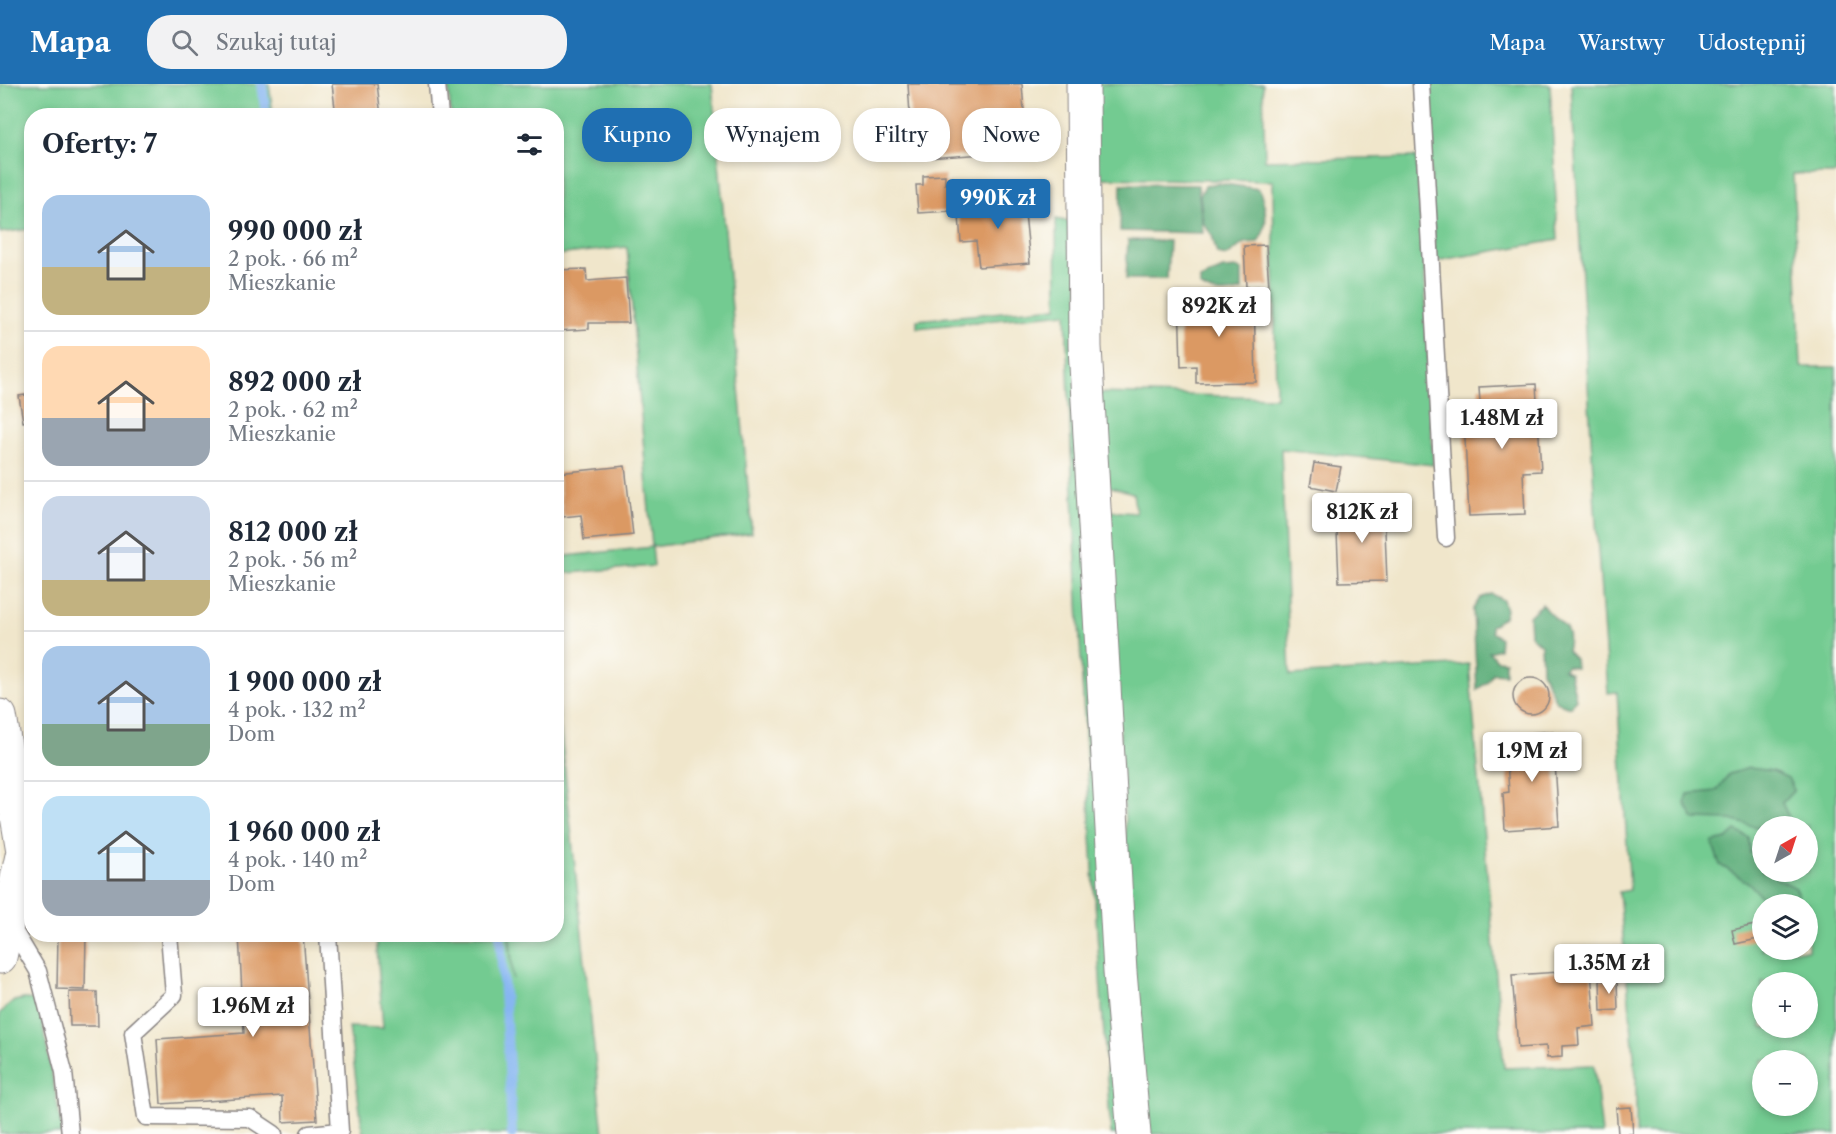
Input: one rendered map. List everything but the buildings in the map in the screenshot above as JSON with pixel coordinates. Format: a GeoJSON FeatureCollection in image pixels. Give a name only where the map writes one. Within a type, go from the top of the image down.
{"type":"FeatureCollection","features":[{"type":"Feature","properties":{"kind":"street"},"geometry":{"type":"LineString","coordinates":[[1083,84],[1085,347],[1120,972],[1134,1134]]}},
{"type":"Feature","properties":{"kind":"street"},"geometry":{"type":"LineString","coordinates":[[0,716],[24,860]]}},
{"type":"Feature","properties":{"kind":"street"},"geometry":{"type":"LineString","coordinates":[[0,957],[8,921],[24,873]]}},
{"type":"Feature","properties":{"kind":"lane"},"geometry":{"type":"LineString","coordinates":[[437,84],[439,108]]}},
{"type":"Feature","properties":{"kind":"lane"},"geometry":{"type":"LineString","coordinates":[[1421,84],[1446,538]]}},
{"type":"Feature","properties":{"kind":"lane"},"geometry":{"type":"LineString","coordinates":[[8,921],[38,971],[64,1072],[70,1134]]}},
{"type":"Feature","properties":{"kind":"lane"},"geometry":{"type":"LineString","coordinates":[[170,942],[174,994],[133,1033],[146,1117],[250,1118],[274,1134]]}},
{"type":"Feature","properties":{"kind":"lane"},"geometry":{"type":"LineString","coordinates":[[309,1134],[340,1131],[328,942]]}},
{"type":"Feature","properties":{"kind":"green space"},"geometry":{"type":"Polygon","coordinates":[[[0,84],[269,84],[272,108],[24,108],[24,230],[0,233],[0,84]]]}},
{"type":"Feature","properties":{"kind":"green space"},"geometry":{"type":"Polygon","coordinates":[[[448,84],[712,84],[714,108],[704,108],[704,162],[719,162],[752,533],[652,547],[627,247],[564,254],[564,108],[450,108],[448,84]]]}},
{"type":"Feature","properties":{"kind":"green space"},"geometry":{"type":"Polygon","coordinates":[[[1091,84],[1263,84],[1265,160],[1416,157],[1424,262],[1433,465],[1281,449],[1290,675],[1469,664],[1504,1068],[1594,1065],[1602,1134],[1143,1134],[1107,511],[1136,513],[1133,493],[1100,484],[1096,393],[1276,397],[1273,181],[1093,178],[1091,84]]]}},
{"type":"Feature","properties":{"kind":"green space"},"geometry":{"type":"Polygon","coordinates":[[[1426,84],[1550,84],[1558,240],[1435,261],[1426,84]]]}},
{"type":"Feature","properties":{"kind":"green space"},"geometry":{"type":"Polygon","coordinates":[[[1571,84],[1836,84],[1836,174],[1793,174],[1801,367],[1836,367],[1836,1134],[1636,1134],[1636,1077],[1619,892],[1630,890],[1617,692],[1608,693],[1571,84]]]}},
{"type":"Feature","properties":{"kind":"green space"},"geometry":{"type":"Polygon","coordinates":[[[1217,183],[1259,189],[1265,209],[1264,229],[1258,242],[1244,243],[1227,256],[1217,254],[1212,235],[1203,223],[1200,195],[1205,186],[1217,183]]]}},
{"type":"Feature","properties":{"kind":"green space"},"geometry":{"type":"Polygon","coordinates":[[[1121,184],[1198,185],[1203,233],[1120,231],[1121,184]]]}},
{"type":"Feature","properties":{"kind":"green space"},"geometry":{"type":"Polygon","coordinates":[[[1056,219],[1075,223],[1119,1134],[1111,1134],[1097,929],[1084,724],[1066,313],[917,328],[917,320],[1057,307],[1056,219]]]}},
{"type":"Feature","properties":{"kind":"green space"},"geometry":{"type":"Polygon","coordinates":[[[1128,240],[1169,241],[1167,279],[1126,279],[1128,240]]]}},
{"type":"Feature","properties":{"kind":"green space"},"geometry":{"type":"Polygon","coordinates":[[[1223,269],[1242,270],[1242,290],[1220,293],[1200,286],[1200,279],[1223,269]]]}},
{"type":"Feature","properties":{"kind":"green space"},"geometry":{"type":"Polygon","coordinates":[[[652,547],[654,566],[564,573],[564,556],[652,547]]]}},
{"type":"Feature","properties":{"kind":"green space"},"geometry":{"type":"Polygon","coordinates":[[[1491,594],[1503,600],[1506,610],[1504,617],[1491,626],[1491,632],[1500,638],[1499,649],[1489,652],[1497,660],[1505,661],[1505,674],[1493,673],[1477,690],[1473,609],[1480,598],[1491,594]]]}},
{"type":"Feature","properties":{"kind":"green space"},"geometry":{"type":"Polygon","coordinates":[[[1542,604],[1566,628],[1569,641],[1567,651],[1575,659],[1576,668],[1567,666],[1563,669],[1570,673],[1576,699],[1570,707],[1556,702],[1542,671],[1541,645],[1530,635],[1529,616],[1542,604]]]}},
{"type":"Feature","properties":{"kind":"green space"},"geometry":{"type":"Polygon","coordinates":[[[564,763],[603,1134],[363,1134],[349,1027],[383,1028],[377,942],[510,942],[513,979],[510,942],[564,942],[564,763]]]}},
{"type":"Feature","properties":{"kind":"green space"},"geometry":{"type":"Polygon","coordinates":[[[1749,768],[1773,771],[1788,778],[1794,790],[1782,803],[1788,816],[1752,816],[1752,826],[1731,820],[1694,819],[1685,804],[1688,794],[1716,791],[1729,774],[1749,768]]]}},
{"type":"Feature","properties":{"kind":"green space"},"geometry":{"type":"Polygon","coordinates":[[[1736,831],[1749,838],[1750,853],[1752,854],[1752,882],[1784,882],[1796,888],[1798,894],[1759,894],[1749,883],[1720,865],[1712,842],[1727,839],[1736,831]]]}},
{"type":"Feature","properties":{"kind":"green space"},"geometry":{"type":"Polygon","coordinates":[[[38,1000],[63,1134],[0,1134],[0,1013],[14,1001],[38,1000]]]}},
{"type":"Feature","properties":{"kind":"waterway"},"geometry":{"type":"LineString","coordinates":[[262,84],[265,108]]}},
{"type":"Feature","properties":{"kind":"waterway"},"geometry":{"type":"LineString","coordinates":[[501,942],[512,1134]]}}]}
